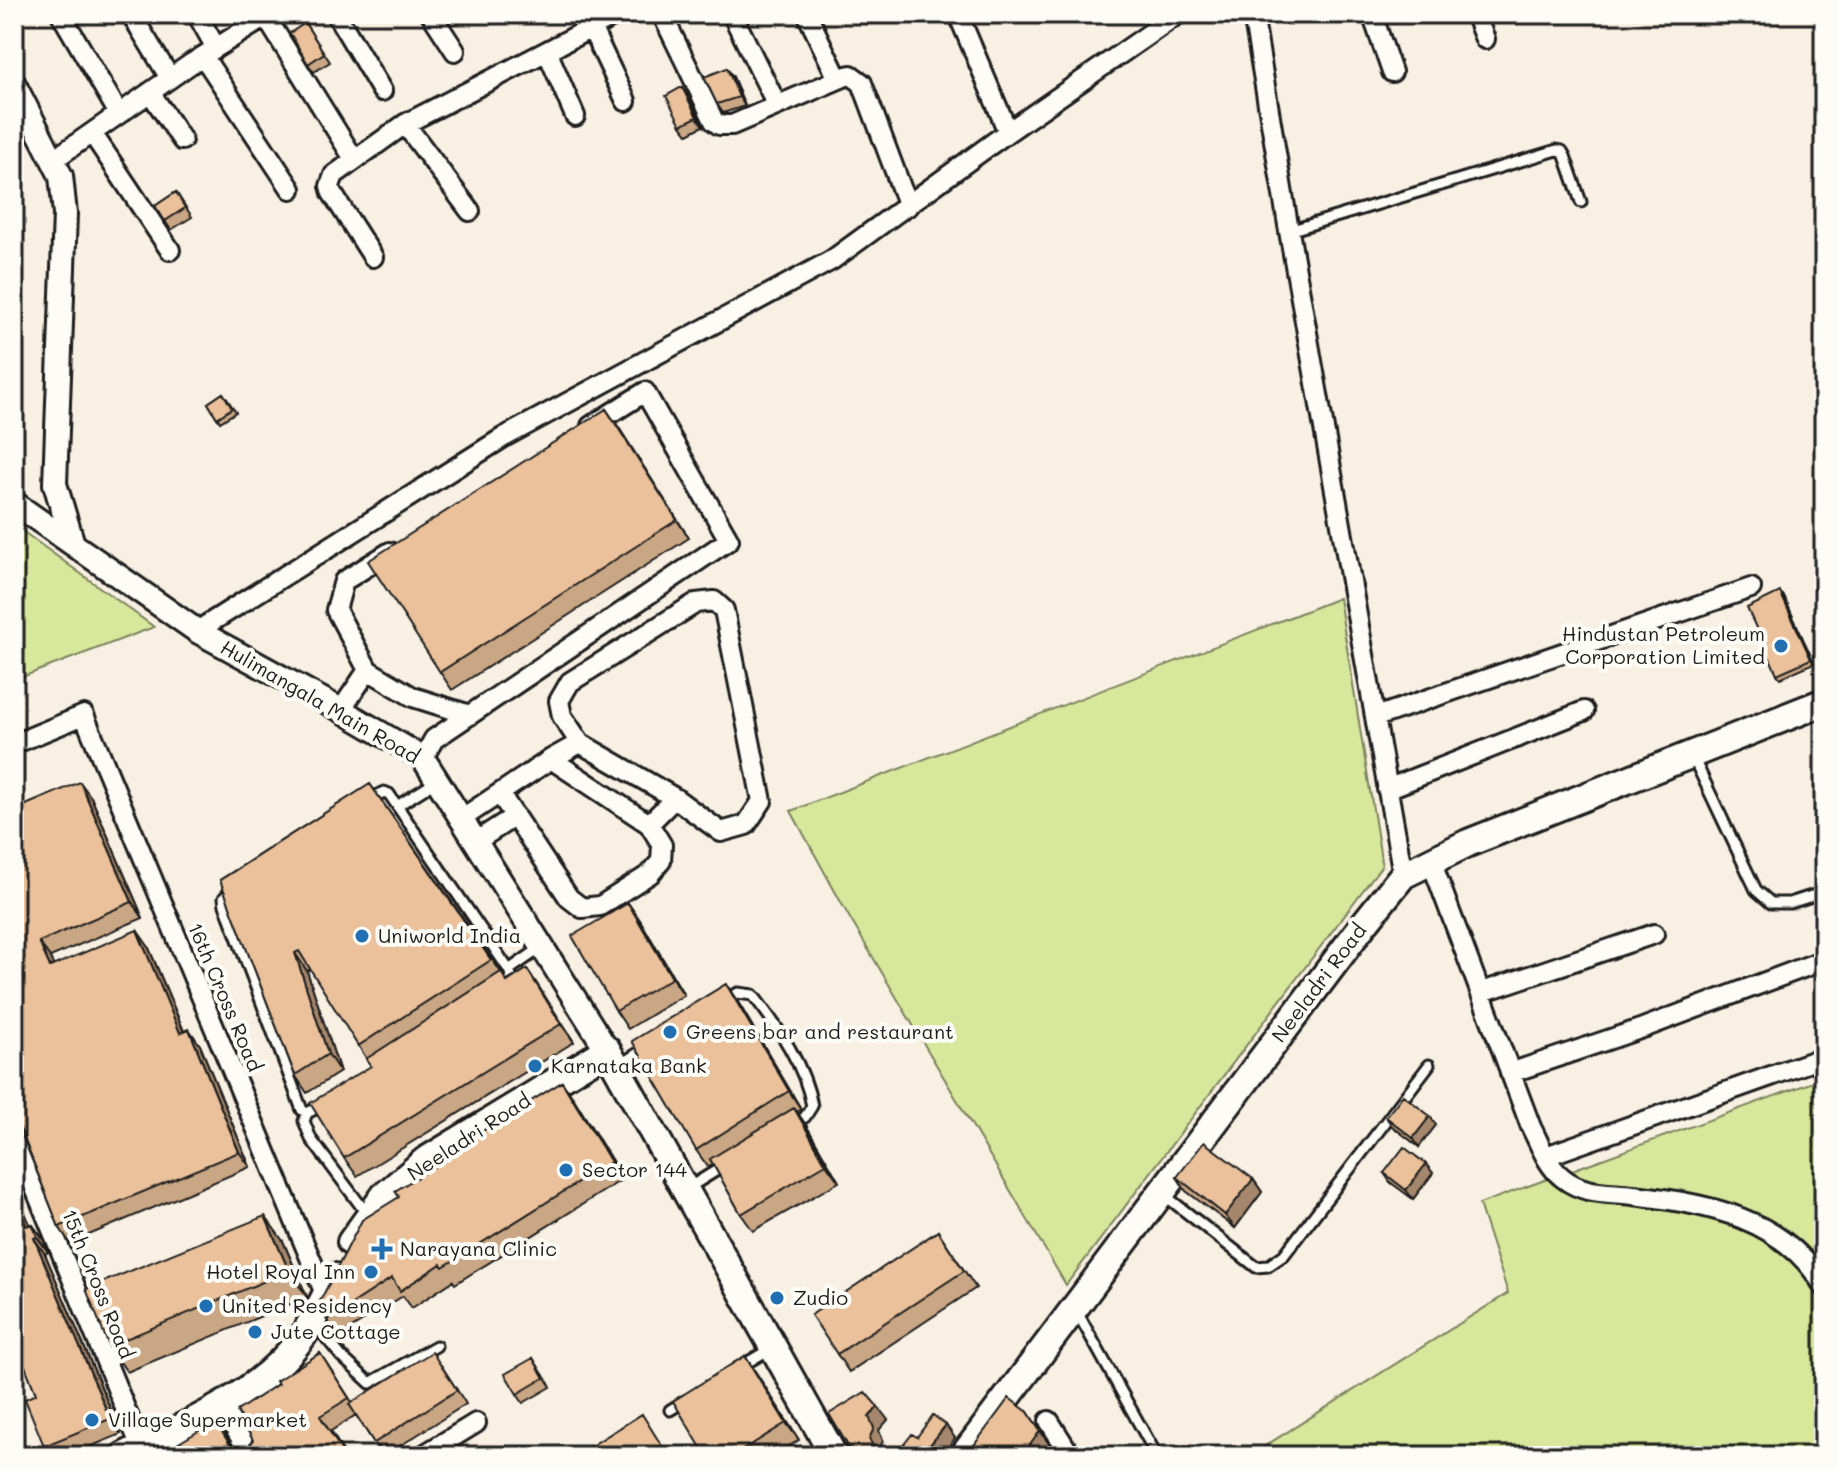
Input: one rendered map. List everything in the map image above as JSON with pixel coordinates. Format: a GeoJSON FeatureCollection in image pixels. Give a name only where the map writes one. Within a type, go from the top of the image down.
{"type":"FeatureCollection","features":[{"type":"Feature","properties":{"kind":"main road","name":"Neeladri Road"},"geometry":{"type":"LineString","coordinates":[[963,1456],[1403,875],[1468,843],[1824,702]]}},
{"type":"Feature","properties":{"kind":"main road","name":"Neeladri Road"},"geometry":{"type":"LineString","coordinates":[[144,1448],[222,1406],[276,1366],[301,1338],[326,1296],[353,1238],[384,1196],[425,1161],[611,1059]]}},
{"type":"Feature","properties":{"kind":"main road"},"geometry":{"type":"LineString","coordinates":[[611,1059],[834,1456]]}},
{"type":"Feature","properties":{"kind":"street"},"geometry":{"type":"LineString","coordinates":[[61,14],[119,114]]}},
{"type":"Feature","properties":{"kind":"street"},"geometry":{"type":"LineString","coordinates":[[131,14],[170,78]]}},
{"type":"Feature","properties":{"kind":"street"},"geometry":{"type":"LineString","coordinates":[[197,14],[210,52],[291,189]]}},
{"type":"Feature","properties":{"kind":"street"},"geometry":{"type":"LineString","coordinates":[[336,14],[382,91]]}},
{"type":"Feature","properties":{"kind":"street"},"geometry":{"type":"LineString","coordinates":[[431,14],[455,51]]}},
{"type":"Feature","properties":{"kind":"street"},"geometry":{"type":"LineString","coordinates":[[373,257],[330,186],[338,171],[405,124],[618,14]]}},
{"type":"Feature","properties":{"kind":"street"},"geometry":{"type":"LineString","coordinates":[[662,14],[714,121],[719,125],[732,125],[851,75],[862,83],[908,206]]}},
{"type":"Feature","properties":{"kind":"street"},"geometry":{"type":"LineString","coordinates":[[732,14],[777,105]]}},
{"type":"Feature","properties":{"kind":"street"},"geometry":{"type":"LineString","coordinates":[[807,14],[838,79]]}},
{"type":"Feature","properties":{"kind":"street"},"geometry":{"type":"LineString","coordinates":[[958,14],[1008,132]]}},
{"type":"Feature","properties":{"kind":"street"},"geometry":{"type":"LineString","coordinates":[[197,631],[504,437],[832,260],[1178,14]]}},
{"type":"Feature","properties":{"kind":"street"},"geometry":{"type":"LineString","coordinates":[[1253,14],[1403,875]]}},
{"type":"Feature","properties":{"kind":"street"},"geometry":{"type":"LineString","coordinates":[[1372,14],[1392,72]]}},
{"type":"Feature","properties":{"kind":"street"},"geometry":{"type":"LineString","coordinates":[[1475,14],[1485,39]]}},
{"type":"Feature","properties":{"kind":"street"},"geometry":{"type":"LineString","coordinates":[[53,160],[170,78],[268,15],[354,159]]}},
{"type":"Feature","properties":{"kind":"street"},"geometry":{"type":"LineString","coordinates":[[591,27],[626,101]]}},
{"type":"Feature","properties":{"kind":"street"},"geometry":{"type":"LineString","coordinates":[[547,51],[575,116]]}},
{"type":"Feature","properties":{"kind":"street"},"geometry":{"type":"LineString","coordinates":[[14,84],[61,176],[65,214],[55,484],[73,544]]}},
{"type":"Feature","properties":{"kind":"street"},"geometry":{"type":"LineString","coordinates":[[150,92],[182,140]]}},
{"type":"Feature","properties":{"kind":"street"},"geometry":{"type":"LineString","coordinates":[[405,124],[470,211]]}},
{"type":"Feature","properties":{"kind":"street"},"geometry":{"type":"LineString","coordinates":[[92,133],[170,250]]}},
{"type":"Feature","properties":{"kind":"street"},"geometry":{"type":"LineString","coordinates":[[423,758],[434,739],[729,540],[645,392],[579,433]]}},
{"type":"Feature","properties":{"kind":"street","name":"Hulimangala Main Road"},"geometry":{"type":"LineString","coordinates":[[14,503],[197,631],[423,758],[611,1059]]}},
{"type":"Feature","properties":{"kind":"street"},"geometry":{"type":"LineString","coordinates":[[409,540],[344,581],[336,610],[368,670],[413,697],[470,715]]}},
{"type":"Feature","properties":{"kind":"street"},"geometry":{"type":"LineString","coordinates":[[1376,717],[1751,588]]}},
{"type":"Feature","properties":{"kind":"street"},"geometry":{"type":"LineString","coordinates":[[714,601],[724,610],[762,801],[746,825],[721,832],[675,798],[580,743],[562,716],[559,701],[570,682],[696,603],[714,601]]}},
{"type":"Feature","properties":{"kind":"street"},"geometry":{"type":"LineString","coordinates":[[341,710],[368,670]]}},
{"type":"Feature","properties":{"kind":"street"},"geometry":{"type":"LineString","coordinates":[[1387,789],[1584,711]]}},
{"type":"Feature","properties":{"kind":"street","name":"16th Cross Road"},"geometry":{"type":"LineString","coordinates":[[14,744],[84,715],[326,1296]]}},
{"type":"Feature","properties":{"kind":"street"},"geometry":{"type":"LineString","coordinates":[[461,819],[580,743]]}},
{"type":"Feature","properties":{"kind":"street"},"geometry":{"type":"LineString","coordinates":[[500,794],[569,898],[582,908],[600,906],[650,874],[661,861],[662,845],[649,824],[551,759]]}},
{"type":"Feature","properties":{"kind":"street"},"geometry":{"type":"LineString","coordinates":[[649,824],[675,798]]}},
{"type":"Feature","properties":{"kind":"street"},"geometry":{"type":"LineString","coordinates":[[475,842],[515,816]]}},
{"type":"Feature","properties":{"kind":"street"},"geometry":{"type":"LineString","coordinates":[[1431,861],[1510,1073],[1546,1156],[1562,1178],[1589,1191],[1684,1201],[1760,1225],[1781,1236],[1824,1287]]}},
{"type":"Feature","properties":{"kind":"street"},"geometry":{"type":"LineString","coordinates":[[1482,992],[1654,934]]}},
{"type":"Feature","properties":{"kind":"street"},"geometry":{"type":"LineString","coordinates":[[1510,1073],[1643,1028],[1824,960]]}},
{"type":"Feature","properties":{"kind":"street"},"geometry":{"type":"LineString","coordinates":[[1546,1156],[1824,1057]]}},
{"type":"Feature","properties":{"kind":"street","name":"15th Cross Road"},"geometry":{"type":"LineString","coordinates":[[14,1137],[144,1448]]}},
{"type":"Feature","properties":{"kind":"street"},"geometry":{"type":"LineString","coordinates":[[222,1406],[251,1456]]}},
{"type":"Feature","properties":{"kind":"street"},"geometry":{"type":"LineString","coordinates":[[1049,1421],[1071,1456]]}},
{"type":"Feature","properties":{"kind":"street"},"geometry":{"type":"LineString","coordinates":[[422,1456],[476,1423]]}},
{"type":"Feature","properties":{"kind":"lane"},"geometry":{"type":"LineString","coordinates":[[1289,231],[1557,150],[1565,156],[1581,202]]}},
{"type":"Feature","properties":{"kind":"lane"},"geometry":{"type":"LineString","coordinates":[[1692,754],[1756,890],[1771,903],[1790,903],[1824,892]]}},
{"type":"Feature","properties":{"kind":"lane"},"geometry":{"type":"LineString","coordinates":[[397,806],[437,781]]}},
{"type":"Feature","properties":{"kind":"lane"},"geometry":{"type":"LineString","coordinates":[[353,810],[384,792],[397,806],[509,970],[512,978],[508,985],[495,994]]}},
{"type":"Feature","properties":{"kind":"lane"},"geometry":{"type":"LineString","coordinates":[[238,885],[226,893],[225,905],[302,1110],[307,1113]]}},
{"type":"Feature","properties":{"kind":"lane"},"geometry":{"type":"LineString","coordinates":[[509,970],[542,947]]}},
{"type":"Feature","properties":{"kind":"lane"},"geometry":{"type":"LineString","coordinates":[[715,1007],[738,993],[753,995],[768,1014],[803,1074],[812,1106],[805,1117],[780,1132]]}},
{"type":"Feature","properties":{"kind":"lane"},"geometry":{"type":"LineString","coordinates":[[611,1059],[653,1044]]}},
{"type":"Feature","properties":{"kind":"lane"},"geometry":{"type":"LineString","coordinates":[[1162,1193],[1256,1267],[1268,1266],[1284,1255],[1429,1065]]}},
{"type":"Feature","properties":{"kind":"lane"},"geometry":{"type":"LineString","coordinates":[[339,1094],[307,1113],[304,1121],[311,1139],[369,1216]]}},
{"type":"Feature","properties":{"kind":"lane"},"geometry":{"type":"LineString","coordinates":[[685,1189],[731,1161]]}},
{"type":"Feature","properties":{"kind":"lane"},"geometry":{"type":"LineString","coordinates":[[1075,1308],[1157,1456]]}},
{"type":"Feature","properties":{"kind":"lane"},"geometry":{"type":"LineString","coordinates":[[311,1321],[370,1383],[436,1346]]}},
{"type":"Feature","properties":{"kind":"lane"},"geometry":{"type":"LineString","coordinates":[[735,1371],[773,1347]]}},
{"type":"Feature","properties":{"kind":"lane"},"geometry":{"type":"LineString","coordinates":[[670,1410],[696,1394]]}},
{"type":"Feature","properties":{"kind":"green space"},"geometry":{"type":"Polygon","coordinates":[[[14,525],[154,627],[14,680],[14,525]]]}},
{"type":"Feature","properties":{"kind":"green space"},"geometry":{"type":"Polygon","coordinates":[[[1339,598],[1382,865],[1066,1285],[848,915],[791,811],[1339,598]]]}},
{"type":"Feature","properties":{"kind":"green space"},"geometry":{"type":"Polygon","coordinates":[[[1824,1078],[1824,1456],[1249,1456],[1508,1293],[1479,1204],[1824,1078]]]}},
{"type":"Feature","properties":{"kind":"building"},"geometry":{"type":"Polygon","coordinates":[[[305,23],[324,53],[308,64],[290,33],[305,23]]]}},
{"type":"Feature","properties":{"kind":"building"},"geometry":{"type":"Polygon","coordinates":[[[727,68],[739,97],[717,104],[704,77],[727,68]]]}},
{"type":"Feature","properties":{"kind":"building"},"geometry":{"type":"Polygon","coordinates":[[[682,87],[697,117],[681,125],[666,96],[682,87]]]}},
{"type":"Feature","properties":{"kind":"building"},"geometry":{"type":"Polygon","coordinates":[[[176,192],[185,208],[165,221],[155,206],[176,192]]]}},
{"type":"Feature","properties":{"kind":"building"},"geometry":{"type":"Polygon","coordinates":[[[223,393],[232,408],[217,418],[208,403],[223,393]]]}},
{"type":"Feature","properties":{"kind":"building"},"geometry":{"type":"Polygon","coordinates":[[[606,409],[677,520],[440,672],[368,561],[606,409]]]}},
{"type":"Feature","properties":{"kind":"building"},"geometry":{"type":"Polygon","coordinates":[[[1780,592],[1811,659],[1777,674],[1747,608],[1780,592]]]}},
{"type":"Feature","properties":{"kind":"building"},"geometry":{"type":"Polygon","coordinates":[[[80,782],[132,902],[39,942],[50,967],[137,930],[180,1033],[189,1029],[239,1152],[59,1227],[14,1113],[14,810],[80,782]]]}},
{"type":"Feature","properties":{"kind":"building","name":"Uniworld India"},"geometry":{"type":"Polygon","coordinates":[[[370,784],[491,960],[358,1046],[299,951],[295,953],[328,1054],[295,1075],[220,880],[370,784]]]}},
{"type":"Feature","properties":{"kind":"building"},"geometry":{"type":"Polygon","coordinates":[[[628,903],[672,978],[616,1011],[572,936],[628,903]]]}},
{"type":"Feature","properties":{"kind":"building"},"geometry":{"type":"Polygon","coordinates":[[[527,969],[561,1024],[344,1158],[310,1103],[371,1066],[366,1059],[501,972],[507,982],[527,969]]]}},
{"type":"Feature","properties":{"kind":"building"},"geometry":{"type":"Polygon","coordinates":[[[726,984],[789,1091],[696,1150],[632,1041],[726,984]]]}},
{"type":"Feature","properties":{"kind":"building"},"geometry":{"type":"Polygon","coordinates":[[[562,1082],[611,1162],[400,1291],[392,1278],[327,1320],[318,1305],[362,1220],[399,1197],[395,1191],[453,1155],[450,1151],[562,1082]]]}},
{"type":"Feature","properties":{"kind":"building"},"geometry":{"type":"Polygon","coordinates":[[[1403,1095],[1430,1116],[1413,1138],[1386,1117],[1403,1095]]]}},
{"type":"Feature","properties":{"kind":"building"},"geometry":{"type":"Polygon","coordinates":[[[794,1108],[826,1164],[741,1214],[710,1159],[794,1108]]]}},
{"type":"Feature","properties":{"kind":"building"},"geometry":{"type":"Polygon","coordinates":[[[1204,1142],[1253,1179],[1225,1215],[1177,1177],[1204,1142]]]}},
{"type":"Feature","properties":{"kind":"building"},"geometry":{"type":"Polygon","coordinates":[[[1404,1147],[1426,1164],[1406,1190],[1384,1173],[1404,1147]]]}},
{"type":"Feature","properties":{"kind":"building"},"geometry":{"type":"Polygon","coordinates":[[[14,1198],[26,1226],[32,1224],[37,1237],[34,1238],[110,1419],[44,1446],[25,1399],[36,1394],[14,1338],[14,1198]]]}},
{"type":"Feature","properties":{"kind":"building"},"geometry":{"type":"Polygon","coordinates":[[[265,1216],[289,1271],[109,1346],[86,1289],[265,1216]]]}},
{"type":"Feature","properties":{"kind":"building"},"geometry":{"type":"Polygon","coordinates":[[[938,1231],[964,1271],[837,1354],[811,1315],[938,1231]]]}},
{"type":"Feature","properties":{"kind":"building"},"geometry":{"type":"Polygon","coordinates":[[[432,1352],[457,1390],[374,1443],[349,1404],[432,1352]]]}},
{"type":"Feature","properties":{"kind":"building"},"geometry":{"type":"Polygon","coordinates":[[[320,1353],[349,1398],[320,1416],[345,1456],[174,1456],[169,1449],[215,1421],[234,1451],[247,1451],[253,1440],[237,1411],[320,1353]]]}},
{"type":"Feature","properties":{"kind":"building"},"geometry":{"type":"Polygon","coordinates":[[[745,1356],[786,1423],[733,1456],[706,1456],[673,1401],[745,1356]]]}},
{"type":"Feature","properties":{"kind":"building"},"geometry":{"type":"Polygon","coordinates":[[[533,1358],[544,1378],[517,1394],[505,1374],[533,1358]]]}},
{"type":"Feature","properties":{"kind":"building"},"geometry":{"type":"Polygon","coordinates":[[[865,1392],[878,1407],[869,1417],[874,1428],[869,1439],[878,1456],[854,1456],[829,1414],[865,1392]]]}},
{"type":"Feature","properties":{"kind":"building"},"geometry":{"type":"Polygon","coordinates":[[[1009,1398],[1028,1412],[1040,1431],[1022,1456],[966,1456],[1009,1398]]]}},
{"type":"Feature","properties":{"kind":"building"},"geometry":{"type":"Polygon","coordinates":[[[642,1414],[668,1456],[575,1456],[642,1414]]]}},
{"type":"Feature","properties":{"kind":"building"},"geometry":{"type":"Polygon","coordinates":[[[933,1415],[946,1425],[921,1456],[895,1456],[912,1434],[917,1437],[933,1415]]]}},
{"type":"Feature","properties":{"kind":"building"},"geometry":{"type":"Polygon","coordinates":[[[416,1452],[419,1456],[402,1456],[416,1452]]]}},
{"type":"Feature","properties":{"kind":"place","name":"Hindustan Petroleum Corporation Limited"},"geometry":{"type":"Point","coordinates":[1781,646]}},
{"type":"Feature","properties":{"kind":"place","name":"Uniworld India"},"geometry":{"type":"Point","coordinates":[362,936]}},
{"type":"Feature","properties":{"kind":"place","name":"Greens bar and restaurant"},"geometry":{"type":"Point","coordinates":[670,1032]}},
{"type":"Feature","properties":{"kind":"place","name":"Karnataka Bank"},"geometry":{"type":"Point","coordinates":[535,1066]}},
{"type":"Feature","properties":{"kind":"place","name":"Sector 144"},"geometry":{"type":"Point","coordinates":[566,1170]}},
{"type":"Feature","properties":{"kind":"place","name":"Narayana Clinic"},"geometry":{"type":"Point","coordinates":[382,1249]}},
{"type":"Feature","properties":{"kind":"place","name":"Hotel Royal Inn"},"geometry":{"type":"Point","coordinates":[371,1272]}},
{"type":"Feature","properties":{"kind":"place","name":"Zudio"},"geometry":{"type":"Point","coordinates":[777,1298]}},
{"type":"Feature","properties":{"kind":"place","name":"United Residency"},"geometry":{"type":"Point","coordinates":[206,1306]}},
{"type":"Feature","properties":{"kind":"place","name":"Jute Cottage"},"geometry":{"type":"Point","coordinates":[255,1332]}},
{"type":"Feature","properties":{"kind":"place","name":"Village Supermarket"},"geometry":{"type":"Point","coordinates":[92,1420]}}]}
